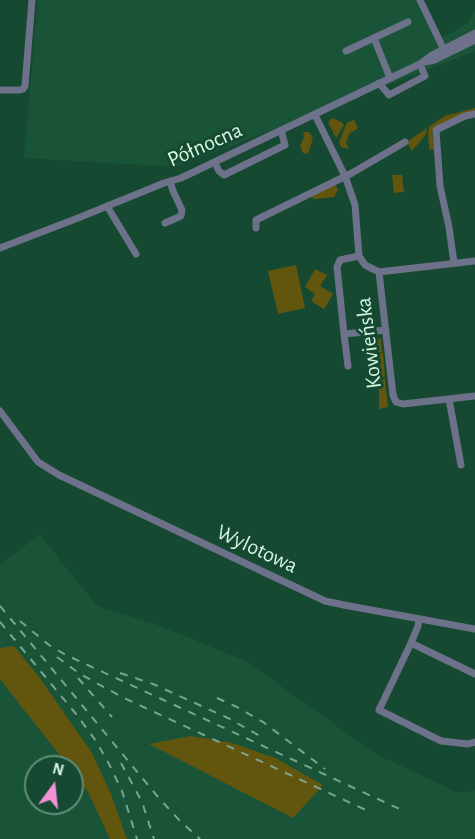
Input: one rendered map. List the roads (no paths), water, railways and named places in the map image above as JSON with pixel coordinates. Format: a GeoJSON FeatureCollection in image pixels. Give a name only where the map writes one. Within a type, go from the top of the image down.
{"type":"FeatureCollection","features":[{"type":"Feature","properties":{"kind":"street"},"geometry":{"type":"LineString","coordinates":[[0,90],[23,89],[25,86],[32,0]]}},
{"type":"Feature","properties":{"kind":"street"},"geometry":{"type":"LineString","coordinates":[[420,0],[445,51]]}},
{"type":"Feature","properties":{"kind":"street"},"geometry":{"type":"LineString","coordinates":[[346,51],[408,22]]}},
{"type":"Feature","properties":{"kind":"street","name":"Północna"},"geometry":{"type":"LineString","coordinates":[[0,248],[215,163],[420,64],[475,33]]}},
{"type":"Feature","properties":{"kind":"street"},"geometry":{"type":"LineString","coordinates":[[374,39],[390,78]]}},
{"type":"Feature","properties":{"kind":"street","name":"Północna"},"geometry":{"type":"LineString","coordinates":[[445,51],[475,39]]}},
{"type":"Feature","properties":{"kind":"street"},"geometry":{"type":"LineString","coordinates":[[379,83],[389,95],[425,76],[420,64]]}},
{"type":"Feature","properties":{"kind":"street"},"geometry":{"type":"LineString","coordinates":[[315,114],[345,176],[355,205],[359,256],[365,265],[379,272],[475,261]]}},
{"type":"Feature","properties":{"kind":"street"},"geometry":{"type":"LineString","coordinates":[[454,263],[441,186],[436,130],[465,116],[475,114]]}},
{"type":"Feature","properties":{"kind":"street"},"geometry":{"type":"LineString","coordinates":[[215,163],[224,175],[285,145],[281,130]]}},
{"type":"Feature","properties":{"kind":"street"},"geometry":{"type":"LineString","coordinates":[[256,228],[256,220],[345,176],[405,142]]}},
{"type":"Feature","properties":{"kind":"street"},"geometry":{"type":"LineString","coordinates":[[165,223],[181,216],[182,210],[170,181]]}},
{"type":"Feature","properties":{"kind":"street"},"geometry":{"type":"LineString","coordinates":[[107,206],[136,254]]}},
{"type":"Feature","properties":{"kind":"street"},"geometry":{"type":"LineString","coordinates":[[348,366],[337,267],[340,260],[359,256]]}},
{"type":"Feature","properties":{"kind":"street","name":"Kowieńska"},"geometry":{"type":"LineString","coordinates":[[379,272],[393,395],[396,402],[403,404],[475,396]]}},
{"type":"Feature","properties":{"kind":"street"},"geometry":{"type":"LineString","coordinates":[[344,334],[386,330]]}},
{"type":"Feature","properties":{"kind":"street"},"geometry":{"type":"LineString","coordinates":[[448,399],[461,465]]}},
{"type":"Feature","properties":{"kind":"street","name":"Wylotowa"},"geometry":{"type":"LineString","coordinates":[[0,411],[38,462],[70,480],[325,601],[475,629]]}},
{"type":"Feature","properties":{"kind":"street"},"geometry":{"type":"LineString","coordinates":[[419,620],[411,643],[379,710],[441,741],[468,744],[475,742]]}},
{"type":"Feature","properties":{"kind":"street"},"geometry":{"type":"LineString","coordinates":[[411,643],[475,674]]}},
{"type":"Feature","properties":{"kind":"railway"},"geometry":{"type":"LineString","coordinates":[[0,606],[158,797],[200,839]]}},
{"type":"Feature","properties":{"kind":"railway"},"geometry":{"type":"LineString","coordinates":[[20,621],[49,645],[66,655],[406,812]]}},
{"type":"Feature","properties":{"kind":"railway"},"geometry":{"type":"LineString","coordinates":[[0,622],[96,741],[122,791],[137,839]]}},
{"type":"Feature","properties":{"kind":"railway"},"geometry":{"type":"LineString","coordinates":[[57,657],[80,674],[124,698],[368,811]]}},
{"type":"Feature","properties":{"kind":"railway"},"geometry":{"type":"LineString","coordinates":[[120,673],[153,684],[230,719],[265,739]]}},
{"type":"Feature","properties":{"kind":"railway"},"geometry":{"type":"LineString","coordinates":[[78,678],[112,717]]}},
{"type":"Feature","properties":{"kind":"railway"},"geometry":{"type":"LineString","coordinates":[[217,698],[263,722],[325,769]]}},
{"type":"Feature","properties":{"kind":"railway"},"geometry":{"type":"LineString","coordinates":[[121,763],[142,802],[154,839]]}}]}
